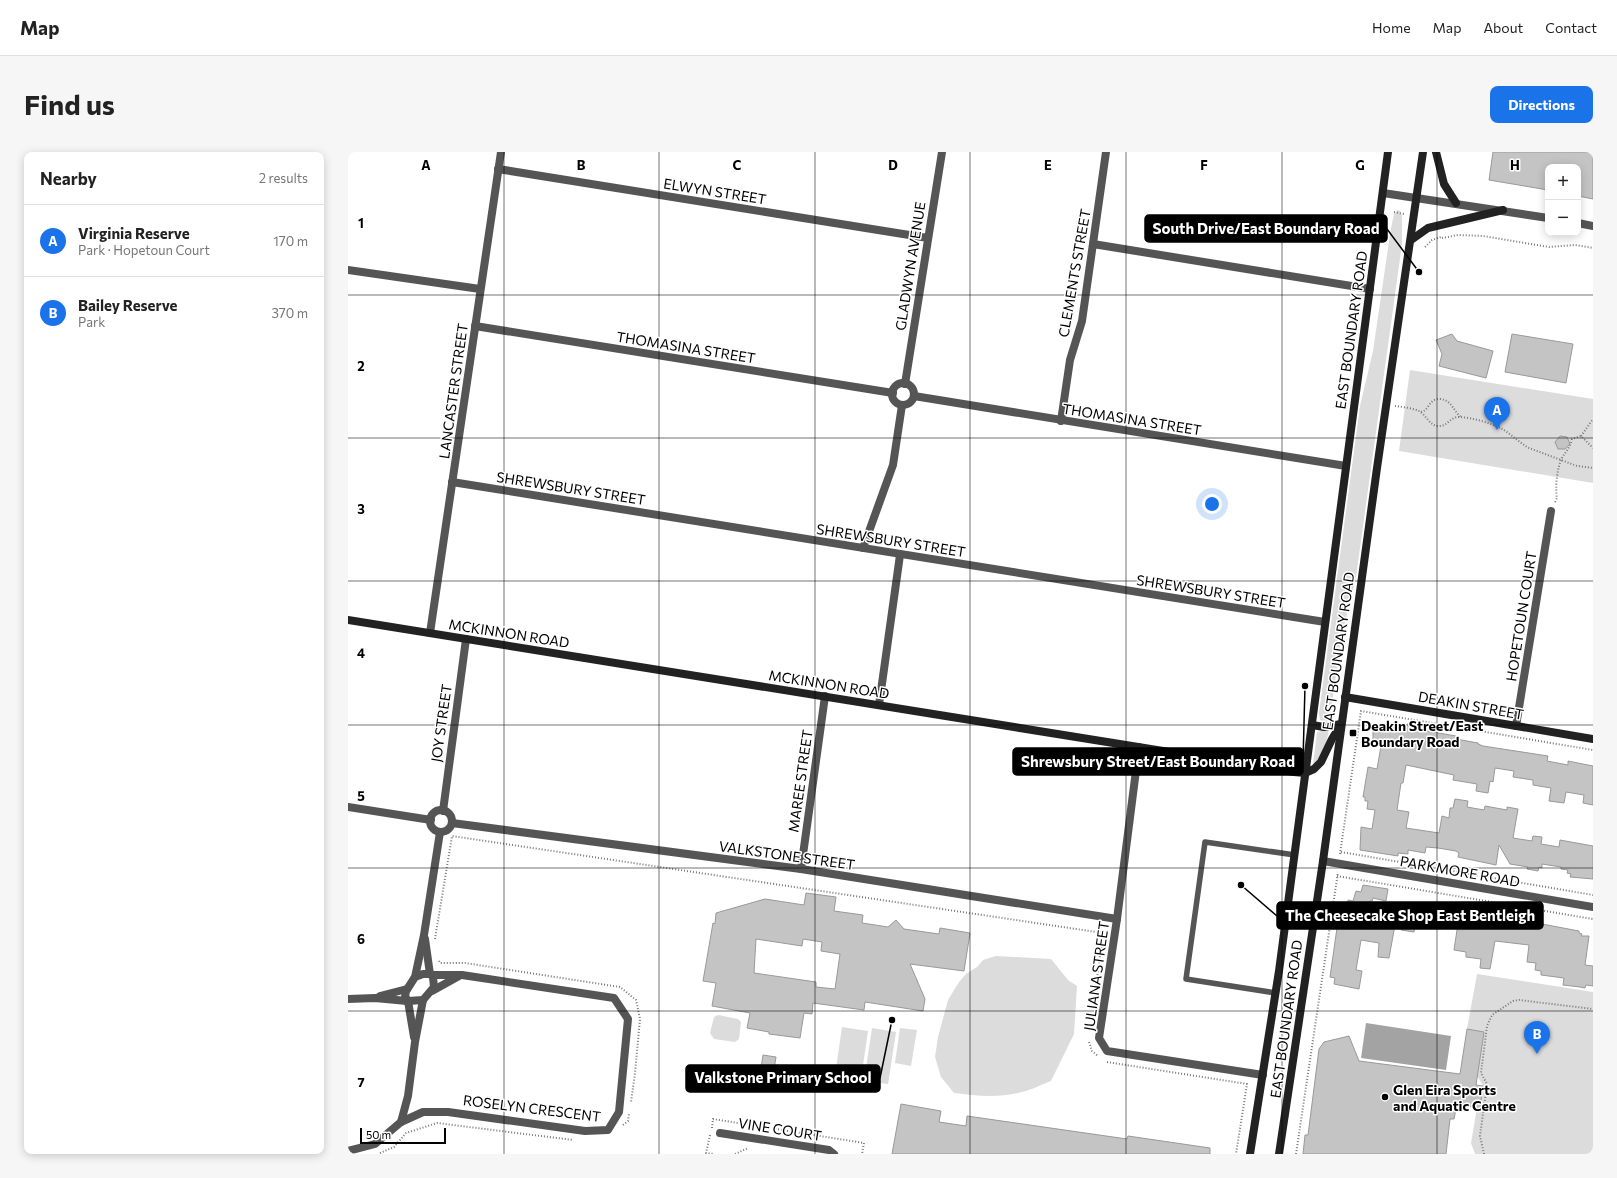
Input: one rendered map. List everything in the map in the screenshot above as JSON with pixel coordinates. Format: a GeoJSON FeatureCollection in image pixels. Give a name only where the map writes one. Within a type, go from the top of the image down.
{"type":"FeatureCollection","features":[{"type":"Feature","properties":{"kind":"main road","name":"EAST BOUNDARY ROAD"},"geometry":{"type":"LineString","coordinates":[[1250,1154],[1276,993],[1388,152]]}},
{"type":"Feature","properties":{"kind":"main road","name":"EAST BOUNDARY ROAD"},"geometry":{"type":"LineString","coordinates":[[1279,1154],[1323,861],[1386,404],[1423,152]]}},
{"type":"Feature","properties":{"kind":"main road"},"geometry":{"type":"LineString","coordinates":[[1436,152],[1444,184],[1456,203]]}},
{"type":"Feature","properties":{"kind":"main road"},"geometry":{"type":"LineString","coordinates":[[1410,240],[1428,228],[1503,210]]}},
{"type":"Feature","properties":{"kind":"main road","name":"MCKINNON ROAD"},"geometry":{"type":"LineString","coordinates":[[348,620],[1305,773]]}},
{"type":"Feature","properties":{"kind":"main road","name":"DEAKIN STREET"},"geometry":{"type":"LineString","coordinates":[[1345,697],[1593,739]]}},
{"type":"Feature","properties":{"kind":"main road"},"geometry":{"type":"LineString","coordinates":[[1312,725],[1324,727],[1341,724]]}},
{"type":"Feature","properties":{"kind":"main road"},"geometry":{"type":"LineString","coordinates":[[1305,773],[1314,769],[1321,762],[1341,724]]}},
{"type":"Feature","properties":{"kind":"street","name":"LANCASTER STREET"},"geometry":{"type":"LineString","coordinates":[[430,633],[501,152]]}},
{"type":"Feature","properties":{"kind":"street","name":"GLADWYN AVENUE"},"geometry":{"type":"LineString","coordinates":[[905,384],[942,152]]}},
{"type":"Feature","properties":{"kind":"street","name":"CLEMENTS STREET"},"geometry":{"type":"LineString","coordinates":[[1061,421],[1070,360],[1082,321],[1106,152]]}},
{"type":"Feature","properties":{"kind":"street","name":"ELWYN STREET"},"geometry":{"type":"LineString","coordinates":[[498,170],[928,238]]}},
{"type":"Feature","properties":{"kind":"street"},"geometry":{"type":"LineString","coordinates":[[1383,193],[1545,217]]}},
{"type":"Feature","properties":{"kind":"street"},"geometry":{"type":"LineString","coordinates":[[1581,224],[1593,226]]}},
{"type":"Feature","properties":{"kind":"street"},"geometry":{"type":"LineString","coordinates":[[1093,244],[1370,289]]}},
{"type":"Feature","properties":{"kind":"street"},"geometry":{"type":"LineString","coordinates":[[348,270],[480,289]]}},
{"type":"Feature","properties":{"kind":"street","name":"THOMASINA STREET"},"geometry":{"type":"LineString","coordinates":[[475,326],[893,393]]}},
{"type":"Feature","properties":{"kind":"street"},"geometry":{"type":"LineString","coordinates":[[905,384],[913,389],[914,396],[912,402],[902,405],[896,402],[893,393],[898,385],[905,384]]}},
{"type":"Feature","properties":{"kind":"street","name":"THOMASINA STREET"},"geometry":{"type":"LineString","coordinates":[[914,396],[1346,466]]}},
{"type":"Feature","properties":{"kind":"street"},"geometry":{"type":"LineString","coordinates":[[863,548],[893,465],[902,405]]}},
{"type":"Feature","properties":{"kind":"street","name":"SHREWSBURY STREET"},"geometry":{"type":"LineString","coordinates":[[452,482],[1325,622]]}},
{"type":"Feature","properties":{"kind":"street","name":"HOPETOUN COURT"},"geometry":{"type":"LineString","coordinates":[[1516,726],[1552,510]]}},
{"type":"Feature","properties":{"kind":"street"},"geometry":{"type":"LineString","coordinates":[[879,705],[900,555]]}},
{"type":"Feature","properties":{"kind":"street","name":"JOY STREET"},"geometry":{"type":"LineString","coordinates":[[443,810],[466,639]]}},
{"type":"Feature","properties":{"kind":"street","name":"MAREE STREET"},"geometry":{"type":"LineString","coordinates":[[801,869],[825,696]]}},
{"type":"Feature","properties":{"kind":"street","name":"JULIANA STREET"},"geometry":{"type":"LineString","coordinates":[[1139,747],[1117,919],[1099,1038],[1107,1051],[1263,1074]]}},
{"type":"Feature","properties":{"kind":"street"},"geometry":{"type":"LineString","coordinates":[[348,807],[431,820]]}},
{"type":"Feature","properties":{"kind":"street"},"geometry":{"type":"LineString","coordinates":[[443,810],[449,813],[452,823],[449,829],[440,832],[432,826],[431,820],[436,812],[443,810]]}},
{"type":"Feature","properties":{"kind":"street","name":"VALKSTONE STREET"},"geometry":{"type":"LineString","coordinates":[[452,823],[801,869],[1117,919]]}},
{"type":"Feature","properties":{"kind":"street"},"geometry":{"type":"LineString","coordinates":[[415,1042],[405,997],[407,989],[415,977],[424,935],[440,832]]}},
{"type":"Feature","properties":{"kind":"street","name":"PARKMORE ROAD"},"geometry":{"type":"LineString","coordinates":[[1323,861],[1593,907]]}},
{"type":"Feature","properties":{"kind":"street"},"geometry":{"type":"LineString","coordinates":[[424,935],[434,987],[432,991]]}},
{"type":"Feature","properties":{"kind":"street"},"geometry":{"type":"LineString","coordinates":[[415,977],[424,974],[431,974]]}},
{"type":"Feature","properties":{"kind":"street","name":"ROSELYN CRESCENT"},"geometry":{"type":"LineString","coordinates":[[401,1122],[423,1112],[448,1112],[585,1131],[608,1130],[619,1112],[628,1018],[614,998],[462,975],[431,974]]}},
{"type":"Feature","properties":{"kind":"street"},"geometry":{"type":"LineString","coordinates":[[348,999],[375,998],[420,1002],[432,991],[462,975]]}},
{"type":"Feature","properties":{"kind":"street"},"geometry":{"type":"LineString","coordinates":[[375,998],[407,989]]}},
{"type":"Feature","properties":{"kind":"street"},"geometry":{"type":"LineString","coordinates":[[348,1151],[375,1144],[401,1122],[408,1096],[415,1042],[423,1000]]}},
{"type":"Feature","properties":{"kind":"street","name":"VINE COURT"},"geometry":{"type":"LineString","coordinates":[[720,1133],[829,1150],[834,1154]]}},
{"type":"Feature","properties":{"kind":"lane"},"geometry":{"type":"LineString","coordinates":[[1276,993],[1186,979],[1205,842],[1295,855]]}},
{"type":"Feature","properties":{"kind":"path"},"geometry":{"type":"LineString","coordinates":[[1394,212],[1405,214]]}},
{"type":"Feature","properties":{"kind":"path"},"geometry":{"type":"LineString","coordinates":[[1441,233],[1442,238]]}},
{"type":"Feature","properties":{"kind":"path"},"geometry":{"type":"LineString","coordinates":[[1424,247],[1432,240],[1458,235],[1482,236],[1549,247],[1576,245],[1593,248]]}},
{"type":"Feature","properties":{"kind":"path"},"geometry":{"type":"LineString","coordinates":[[1421,412],[1425,411],[1432,401],[1439,399],[1450,403],[1461,417]]}},
{"type":"Feature","properties":{"kind":"path"},"geometry":{"type":"LineString","coordinates":[[1386,404],[1410,408],[1421,412],[1432,424],[1438,426],[1444,425],[1455,417],[1461,417],[1498,427],[1522,444],[1577,466],[1593,468]]}},
{"type":"Feature","properties":{"kind":"path"},"geometry":{"type":"LineString","coordinates":[[1552,510],[1557,498],[1555,491],[1561,460],[1570,447],[1572,439],[1581,436],[1593,419]]}},
{"type":"Feature","properties":{"kind":"path"},"geometry":{"type":"LineString","coordinates":[[1581,436],[1593,448]]}},
{"type":"Feature","properties":{"kind":"path"},"geometry":{"type":"LineString","coordinates":[[434,945],[452,836],[1103,933],[1095,993]]}},
{"type":"Feature","properties":{"kind":"path"},"geometry":{"type":"LineString","coordinates":[[1341,852],[1593,895]]}},
{"type":"Feature","properties":{"kind":"path"},"geometry":{"type":"LineString","coordinates":[[1337,876],[1593,919]]}},
{"type":"Feature","properties":{"kind":"path"},"geometry":{"type":"LineString","coordinates":[[437,958],[440,963],[465,963],[620,987],[636,1000],[640,1020],[635,1073],[628,1121],[618,1129]]}},
{"type":"Feature","properties":{"kind":"path"},"geometry":{"type":"LineString","coordinates":[[1484,1154],[1480,1136],[1487,1084],[1481,1073],[1487,1026],[1492,1015],[1519,1000],[1593,1009]]}},
{"type":"Feature","properties":{"kind":"path"},"geometry":{"type":"LineString","coordinates":[[1088,1038],[1092,1051],[1108,1062],[1247,1084],[1236,1154]]}},
{"type":"Feature","properties":{"kind":"path"},"geometry":{"type":"LineString","coordinates":[[379,1154],[394,1147],[406,1133],[437,1123],[578,1140]]}},
{"type":"Feature","properties":{"kind":"path"},"geometry":{"type":"LineString","coordinates":[[735,1154],[747,1148],[754,1149]]}},
{"type":"Feature","properties":{"kind":"shaded area"},"geometry":{"type":"Polygon","coordinates":[[[1398,210],[1402,215],[1402,244],[1356,577],[1341,639],[1330,721],[1326,723],[1320,720],[1319,713],[1360,406],[1373,351],[1391,228],[1394,214],[1398,210]]]}},
{"type":"Feature","properties":{"kind":"shaded area"},"geometry":{"type":"Polygon","coordinates":[[[1410,370],[1593,399],[1593,483],[1399,451],[1410,370]]]}},
{"type":"Feature","properties":{"kind":"shaded area"},"geometry":{"type":"Polygon","coordinates":[[[1329,729],[1326,744],[1322,753],[1313,765],[1317,732],[1329,729]]]}},
{"type":"Feature","properties":{"kind":"shaded area"},"geometry":{"type":"Polygon","coordinates":[[[996,956],[1051,959],[1068,980],[1077,986],[1074,1034],[1051,1081],[1026,1091],[1005,1095],[980,1096],[954,1093],[941,1077],[935,1057],[938,1037],[948,1000],[959,982],[966,974],[977,967],[983,960],[996,956]]]}},
{"type":"Feature","properties":{"kind":"shaded area"},"geometry":{"type":"Polygon","coordinates":[[[1477,974],[1593,992],[1593,1154],[1475,1154],[1471,1143],[1477,1108],[1480,1107],[1483,1086],[1477,1076],[1484,1032],[1467,1029],[1477,974]]]}},
{"type":"Feature","properties":{"kind":"shaded area"},"geometry":{"type":"Polygon","coordinates":[[[718,1015],[738,1019],[741,1022],[739,1039],[735,1042],[714,1039],[710,1033],[714,1017],[718,1015]]]}},
{"type":"Feature","properties":{"kind":"shaded area"},"geometry":{"type":"Polygon","coordinates":[[[1366,1023],[1451,1036],[1446,1070],[1361,1058],[1366,1023]]]}},
{"type":"Feature","properties":{"kind":"shaded area"},"geometry":{"type":"Polygon","coordinates":[[[842,1027],[868,1031],[861,1079],[835,1075],[842,1027]]]}},
{"type":"Feature","properties":{"kind":"shaded area"},"geometry":{"type":"Polygon","coordinates":[[[872,1028],[896,1032],[888,1084],[864,1081],[872,1028]]]}},
{"type":"Feature","properties":{"kind":"shaded area"},"geometry":{"type":"Polygon","coordinates":[[[900,1028],[917,1030],[911,1066],[895,1063],[900,1028]]]}},
{"type":"Feature","properties":{"kind":"building"},"geometry":{"type":"Polygon","coordinates":[[[1493,152],[1593,152],[1593,199],[1581,197],[1581,164],[1545,164],[1545,189],[1489,180],[1493,152]]]}},
{"type":"Feature","properties":{"kind":"building"},"geometry":{"type":"Polygon","coordinates":[[[1452,334],[1457,341],[1493,351],[1486,378],[1439,366],[1442,354],[1436,340],[1452,334]]]}},
{"type":"Feature","properties":{"kind":"building"},"geometry":{"type":"Polygon","coordinates":[[[1512,334],[1573,344],[1566,383],[1505,372],[1512,334]]]}},
{"type":"Feature","properties":{"kind":"building"},"geometry":{"type":"Polygon","coordinates":[[[1560,436],[1567,437],[1570,444],[1565,449],[1558,449],[1555,442],[1560,436]]]}},
{"type":"Feature","properties":{"kind":"building"},"geometry":{"type":"Polygon","coordinates":[[[1373,725],[1415,725],[1415,728],[1427,731],[1456,736],[1456,739],[1478,743],[1483,746],[1548,756],[1547,761],[1568,765],[1568,761],[1593,766],[1593,805],[1583,803],[1584,795],[1566,792],[1564,803],[1549,801],[1551,788],[1533,785],[1533,780],[1513,777],[1514,771],[1495,768],[1493,782],[1490,781],[1488,793],[1476,791],[1477,784],[1453,780],[1454,775],[1406,765],[1403,783],[1401,783],[1397,810],[1409,812],[1406,828],[1439,833],[1442,816],[1449,818],[1450,808],[1453,808],[1455,799],[1468,801],[1467,807],[1484,810],[1485,806],[1507,810],[1507,807],[1518,809],[1513,838],[1532,841],[1533,836],[1542,837],[1541,844],[1559,847],[1560,840],[1593,846],[1593,879],[1570,877],[1571,874],[1567,873],[1568,870],[1561,869],[1561,867],[1542,864],[1542,868],[1539,867],[1538,871],[1527,869],[1528,867],[1510,864],[1499,845],[1496,865],[1458,857],[1459,853],[1456,851],[1438,848],[1426,847],[1425,853],[1408,850],[1408,854],[1398,853],[1398,856],[1360,850],[1361,827],[1372,829],[1375,810],[1367,809],[1368,801],[1365,801],[1365,797],[1363,797],[1368,767],[1377,769],[1381,746],[1373,746],[1373,725]]]}},
{"type":"Feature","properties":{"kind":"building"},"geometry":{"type":"Polygon","coordinates":[[[1363,885],[1388,889],[1386,901],[1373,898],[1372,901],[1370,901],[1367,918],[1380,921],[1380,923],[1395,925],[1389,958],[1378,957],[1379,943],[1361,940],[1356,970],[1362,971],[1359,989],[1334,984],[1335,978],[1330,977],[1338,921],[1342,922],[1343,917],[1345,918],[1348,900],[1353,901],[1356,891],[1361,892],[1363,885]]]}},
{"type":"Feature","properties":{"kind":"building"},"geometry":{"type":"Polygon","coordinates":[[[806,893],[836,897],[834,911],[863,915],[862,923],[888,927],[896,920],[904,929],[939,934],[940,928],[970,933],[964,971],[910,964],[925,999],[923,1011],[865,1002],[864,1010],[813,1003],[812,1014],[804,1013],[800,1038],[769,1034],[769,1032],[747,1028],[750,1013],[712,1006],[716,983],[703,981],[716,913],[765,899],[804,905],[806,893]],[[756,939],[754,973],[816,982],[816,987],[835,989],[840,954],[821,951],[822,942],[803,939],[802,946],[756,939]]]}},
{"type":"Feature","properties":{"kind":"building"},"geometry":{"type":"Polygon","coordinates":[[[1421,905],[1431,907],[1427,928],[1415,926],[1414,932],[1401,930],[1404,913],[1408,914],[1409,909],[1416,911],[1421,905]]]}},
{"type":"Feature","properties":{"kind":"building"},"geometry":{"type":"Polygon","coordinates":[[[1464,909],[1473,911],[1472,913],[1481,914],[1481,918],[1542,926],[1542,924],[1579,931],[1579,933],[1582,934],[1581,936],[1589,936],[1585,965],[1593,966],[1593,986],[1586,985],[1585,988],[1563,985],[1564,978],[1541,975],[1541,971],[1535,970],[1536,963],[1527,962],[1529,945],[1495,941],[1490,969],[1480,968],[1481,959],[1466,957],[1466,952],[1454,950],[1460,910],[1464,909]]]}},
{"type":"Feature","properties":{"kind":"building","name":"Glen Eira Sports and Aquatic Centre"},"geometry":{"type":"Polygon","coordinates":[[[1467,1029],[1484,1032],[1476,1085],[1483,1086],[1480,1108],[1457,1104],[1454,1119],[1450,1119],[1446,1154],[1303,1154],[1305,1135],[1308,1135],[1319,1049],[1324,1042],[1349,1036],[1359,1061],[1460,1074],[1467,1029]]]}},
{"type":"Feature","properties":{"kind":"building"},"geometry":{"type":"Polygon","coordinates":[[[763,1055],[776,1057],[774,1070],[761,1068],[763,1055]]]}},
{"type":"Feature","properties":{"kind":"building"},"geometry":{"type":"Polygon","coordinates":[[[901,1104],[941,1111],[939,1122],[966,1126],[967,1116],[1127,1139],[1128,1136],[1210,1148],[1210,1154],[892,1154],[901,1104]]]}},
{"type":"Feature","properties":{"kind":"place","name":"South Drive/East Boundary Road"},"geometry":{"type":"Point","coordinates":[1419,272]}},
{"type":"Feature","properties":{"kind":"place","name":"Virginia Reserve"},"geometry":{"type":"Point","coordinates":[1497,430]}},
{"type":"Feature","properties":{"kind":"place","name":"Shrewsbury Street/East Boundary Road"},"geometry":{"type":"Point","coordinates":[1305,686]}},
{"type":"Feature","properties":{"kind":"place","name":"Deakin Street/East Boundary Road"},"geometry":{"type":"Point","coordinates":[1353,733]}},
{"type":"Feature","properties":{"kind":"place","name":"The Cheesecake Shop East Bentleigh"},"geometry":{"type":"Point","coordinates":[1241,885]}},
{"type":"Feature","properties":{"kind":"place","name":"Valkstone Primary School"},"geometry":{"type":"Point","coordinates":[892,1020]}},
{"type":"Feature","properties":{"kind":"place","name":"Bailey Reserve"},"geometry":{"type":"Point","coordinates":[1537,1054]}},
{"type":"Feature","properties":{"kind":"place","name":"Glen Eira Sports and Aquatic Centre"},"geometry":{"type":"Point","coordinates":[1385,1097]}}]}
